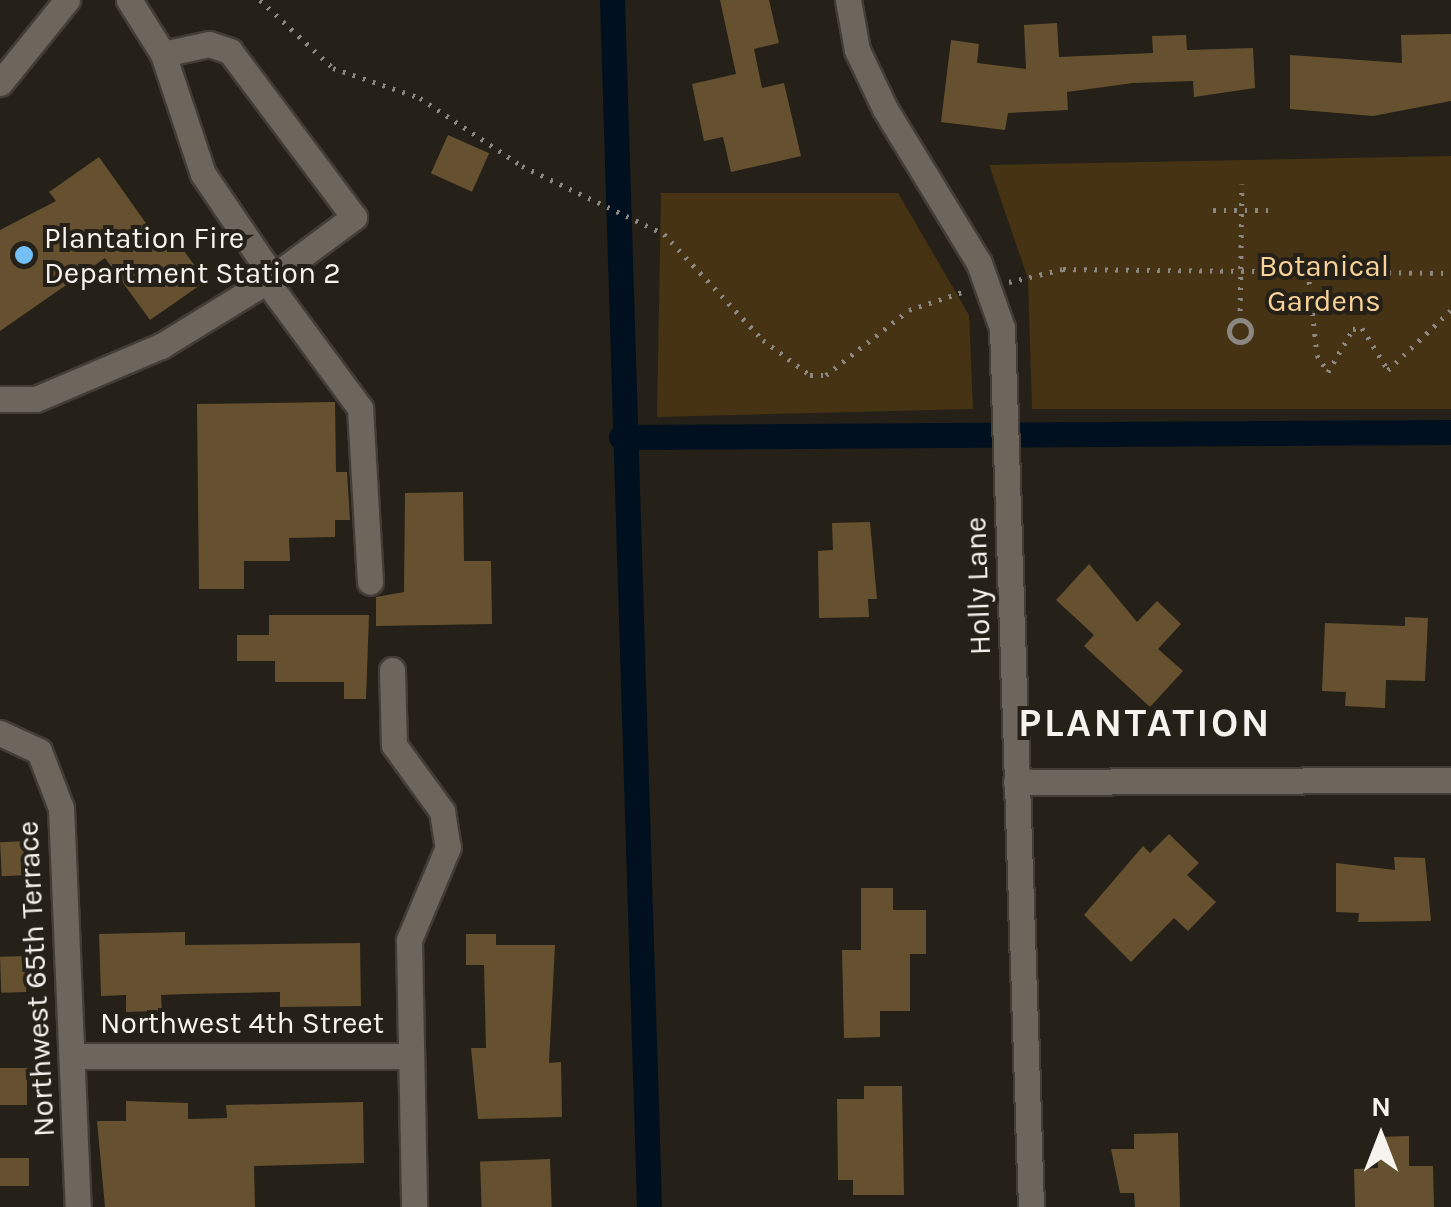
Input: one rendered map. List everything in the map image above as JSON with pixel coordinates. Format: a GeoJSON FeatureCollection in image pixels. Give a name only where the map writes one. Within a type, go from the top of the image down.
{"type":"FeatureCollection","features":[{"type":"Feature","properties":{"kind":"street"},"geometry":{"type":"LineString","coordinates":[[0,83],[67,0]]}},
{"type":"Feature","properties":{"kind":"street"},"geometry":{"type":"LineString","coordinates":[[129,0],[163,54],[188,145],[270,280],[360,408],[370,582]]}},
{"type":"Feature","properties":{"kind":"street","name":"Holly Lane"},"geometry":{"type":"LineString","coordinates":[[848,0],[857,50],[885,109],[978,263],[1002,328],[1031,1207]]}},
{"type":"Feature","properties":{"kind":"street"},"geometry":{"type":"LineString","coordinates":[[0,398],[36,399],[162,346],[270,280],[354,217],[230,51],[209,44],[163,54]]}},
{"type":"Feature","properties":{"kind":"street"},"geometry":{"type":"LineString","coordinates":[[392,670],[394,745],[442,811],[448,847],[408,940],[414,1207]]}},
{"type":"Feature","properties":{"kind":"street","name":"Northwest 65th Terrace"},"geometry":{"type":"LineString","coordinates":[[0,734],[39,751],[61,808],[75,1056],[78,1207]]}},
{"type":"Feature","properties":{"kind":"street"},"geometry":{"type":"LineString","coordinates":[[1016,782],[1451,780]]}},
{"type":"Feature","properties":{"kind":"street","name":"Northwest 4th Street"},"geometry":{"type":"LineString","coordinates":[[75,1056],[408,1056]]}},
{"type":"Feature","properties":{"kind":"path"},"geometry":{"type":"LineString","coordinates":[[260,0],[333,68],[420,98],[569,190],[664,234],[763,340],[810,375],[826,375],[909,310],[956,293]]}},
{"type":"Feature","properties":{"kind":"path"},"geometry":{"type":"LineString","coordinates":[[1240,321],[1228,327],[1236,342],[1250,335],[1240,321],[1242,184]]}},
{"type":"Feature","properties":{"kind":"path"},"geometry":{"type":"LineString","coordinates":[[1213,210],[1269,210]]}},
{"type":"Feature","properties":{"kind":"path"},"geometry":{"type":"LineString","coordinates":[[1028,280],[1063,269],[1451,272]]}},
{"type":"Feature","properties":{"kind":"path"},"geometry":{"type":"LineString","coordinates":[[1308,271],[1317,354],[1328,372],[1352,329],[1362,328],[1388,370],[1451,310]]}},
{"type":"Feature","properties":{"kind":"green space","name":"Botanical Gardens"},"geometry":{"type":"Polygon","coordinates":[[[1451,156],[1451,409],[1032,409],[1028,279],[989,165],[1451,156]]]}},
{"type":"Feature","properties":{"kind":"green space"},"geometry":{"type":"Polygon","coordinates":[[[661,193],[898,193],[969,315],[973,409],[657,417],[661,193]]]}},
{"type":"Feature","properties":{"kind":"building"},"geometry":{"type":"Polygon","coordinates":[[[720,0],[769,0],[779,43],[754,49],[762,88],[784,83],[801,156],[731,172],[723,137],[704,141],[692,84],[736,74],[720,0]]]}},
{"type":"Feature","properties":{"kind":"building"},"geometry":{"type":"Polygon","coordinates":[[[1057,23],[1059,57],[1153,53],[1152,36],[1186,35],[1187,50],[1253,48],[1255,88],[1194,97],[1193,81],[1133,83],[1067,92],[1068,110],[1008,113],[1005,130],[941,122],[951,40],[979,44],[977,63],[1026,69],[1024,25],[1057,23]]]}},
{"type":"Feature","properties":{"kind":"building"},"geometry":{"type":"Polygon","coordinates":[[[1451,34],[1451,101],[1373,116],[1290,109],[1290,55],[1402,63],[1401,35],[1451,34]]]}},
{"type":"Feature","properties":{"kind":"building"},"geometry":{"type":"Polygon","coordinates":[[[448,135],[489,153],[472,192],[431,173],[448,135]]]}},
{"type":"Feature","properties":{"kind":"building"},"geometry":{"type":"Polygon","coordinates":[[[99,157],[160,243],[173,236],[206,281],[150,320],[105,258],[0,331],[0,230],[56,201],[49,192],[99,157]]]}},
{"type":"Feature","properties":{"kind":"building"},"geometry":{"type":"Polygon","coordinates":[[[335,402],[336,472],[347,472],[350,520],[335,520],[335,537],[289,538],[290,561],[244,561],[244,589],[199,589],[197,404],[335,402]]]}},
{"type":"Feature","properties":{"kind":"building"},"geometry":{"type":"Polygon","coordinates":[[[463,492],[464,561],[491,561],[492,624],[376,626],[376,597],[404,592],[405,493],[463,492]]]}},
{"type":"Feature","properties":{"kind":"building"},"geometry":{"type":"Polygon","coordinates":[[[870,522],[877,599],[868,599],[869,617],[819,618],[818,551],[833,550],[832,523],[870,522]]]}},
{"type":"Feature","properties":{"kind":"building"},"geometry":{"type":"Polygon","coordinates":[[[1089,564],[1137,622],[1157,601],[1181,624],[1158,649],[1183,671],[1150,707],[1084,646],[1094,635],[1056,600],[1089,564]]]}},
{"type":"Feature","properties":{"kind":"building"},"geometry":{"type":"Polygon","coordinates":[[[269,615],[369,615],[366,699],[344,699],[344,682],[275,682],[275,661],[237,661],[237,635],[269,635],[269,615]]]}},
{"type":"Feature","properties":{"kind":"building"},"geometry":{"type":"Polygon","coordinates":[[[1405,617],[1428,618],[1425,681],[1386,680],[1385,708],[1345,706],[1346,692],[1322,691],[1325,623],[1405,626],[1405,617]]]}},
{"type":"Feature","properties":{"kind":"building"},"geometry":{"type":"Polygon","coordinates":[[[1169,834],[1199,863],[1187,875],[1216,902],[1188,931],[1174,918],[1131,962],[1084,915],[1143,846],[1150,853],[1169,834]]]}},
{"type":"Feature","properties":{"kind":"building"},"geometry":{"type":"Polygon","coordinates":[[[25,841],[27,875],[2,876],[0,842],[25,841]]]}},
{"type":"Feature","properties":{"kind":"building"},"geometry":{"type":"Polygon","coordinates":[[[1394,857],[1425,858],[1431,921],[1358,922],[1359,913],[1336,912],[1336,863],[1395,870],[1394,857]]]}},
{"type":"Feature","properties":{"kind":"building"},"geometry":{"type":"Polygon","coordinates":[[[861,888],[893,888],[893,910],[926,910],[926,954],[910,954],[910,1011],[880,1011],[880,1037],[844,1038],[842,950],[861,950],[861,888]]]}},
{"type":"Feature","properties":{"kind":"building"},"geometry":{"type":"Polygon","coordinates":[[[185,932],[185,945],[360,943],[361,1006],[280,1007],[280,992],[186,994],[161,995],[162,1011],[126,1012],[126,995],[101,996],[99,934],[185,932]]]}},
{"type":"Feature","properties":{"kind":"building"},"geometry":{"type":"Polygon","coordinates":[[[466,934],[496,934],[496,945],[555,945],[549,1063],[561,1062],[562,1117],[478,1119],[471,1048],[486,1048],[484,965],[466,965],[466,934]]]}},
{"type":"Feature","properties":{"kind":"building"},"geometry":{"type":"Polygon","coordinates":[[[25,956],[26,992],[1,993],[0,957],[25,956]]]}},
{"type":"Feature","properties":{"kind":"building"},"geometry":{"type":"Polygon","coordinates":[[[0,1068],[27,1068],[27,1105],[0,1105],[0,1068]]]}},
{"type":"Feature","properties":{"kind":"building"},"geometry":{"type":"Polygon","coordinates":[[[864,1086],[902,1086],[904,1195],[853,1195],[853,1180],[838,1180],[837,1099],[864,1099],[864,1086]]]}},
{"type":"Feature","properties":{"kind":"building"},"geometry":{"type":"Polygon","coordinates":[[[126,1101],[188,1103],[188,1119],[227,1118],[226,1105],[363,1102],[364,1163],[254,1166],[255,1207],[105,1207],[97,1121],[126,1121],[126,1101]]]}},
{"type":"Feature","properties":{"kind":"building"},"geometry":{"type":"Polygon","coordinates":[[[1178,1133],[1180,1207],[1135,1207],[1134,1193],[1120,1193],[1111,1149],[1134,1149],[1134,1134],[1178,1133]]]}},
{"type":"Feature","properties":{"kind":"building"},"geometry":{"type":"Polygon","coordinates":[[[1409,1136],[1409,1166],[1433,1166],[1434,1207],[1355,1207],[1354,1169],[1378,1168],[1377,1137],[1409,1136]]]}},
{"type":"Feature","properties":{"kind":"building"},"geometry":{"type":"Polygon","coordinates":[[[0,1158],[29,1158],[29,1186],[0,1186],[0,1158]]]}},
{"type":"Feature","properties":{"kind":"building"},"geometry":{"type":"Polygon","coordinates":[[[550,1159],[552,1207],[482,1207],[480,1161],[550,1159]]]}},
{"type":"Feature","properties":{"kind":"waterway"},"geometry":{"type":"LineString","coordinates":[[612,0],[649,1207]]}},
{"type":"Feature","properties":{"kind":"waterway"},"geometry":{"type":"LineString","coordinates":[[621,437],[1451,432]]}},
{"type":"Feature","properties":{"kind":"place","name":"Plantation Fire Department Station 2"},"geometry":{"type":"Point","coordinates":[24,255]}},
{"type":"Feature","properties":{"kind":"district","name":"PLANTATION"},"geometry":{"type":"Point","coordinates":[1145,723]}}]}
